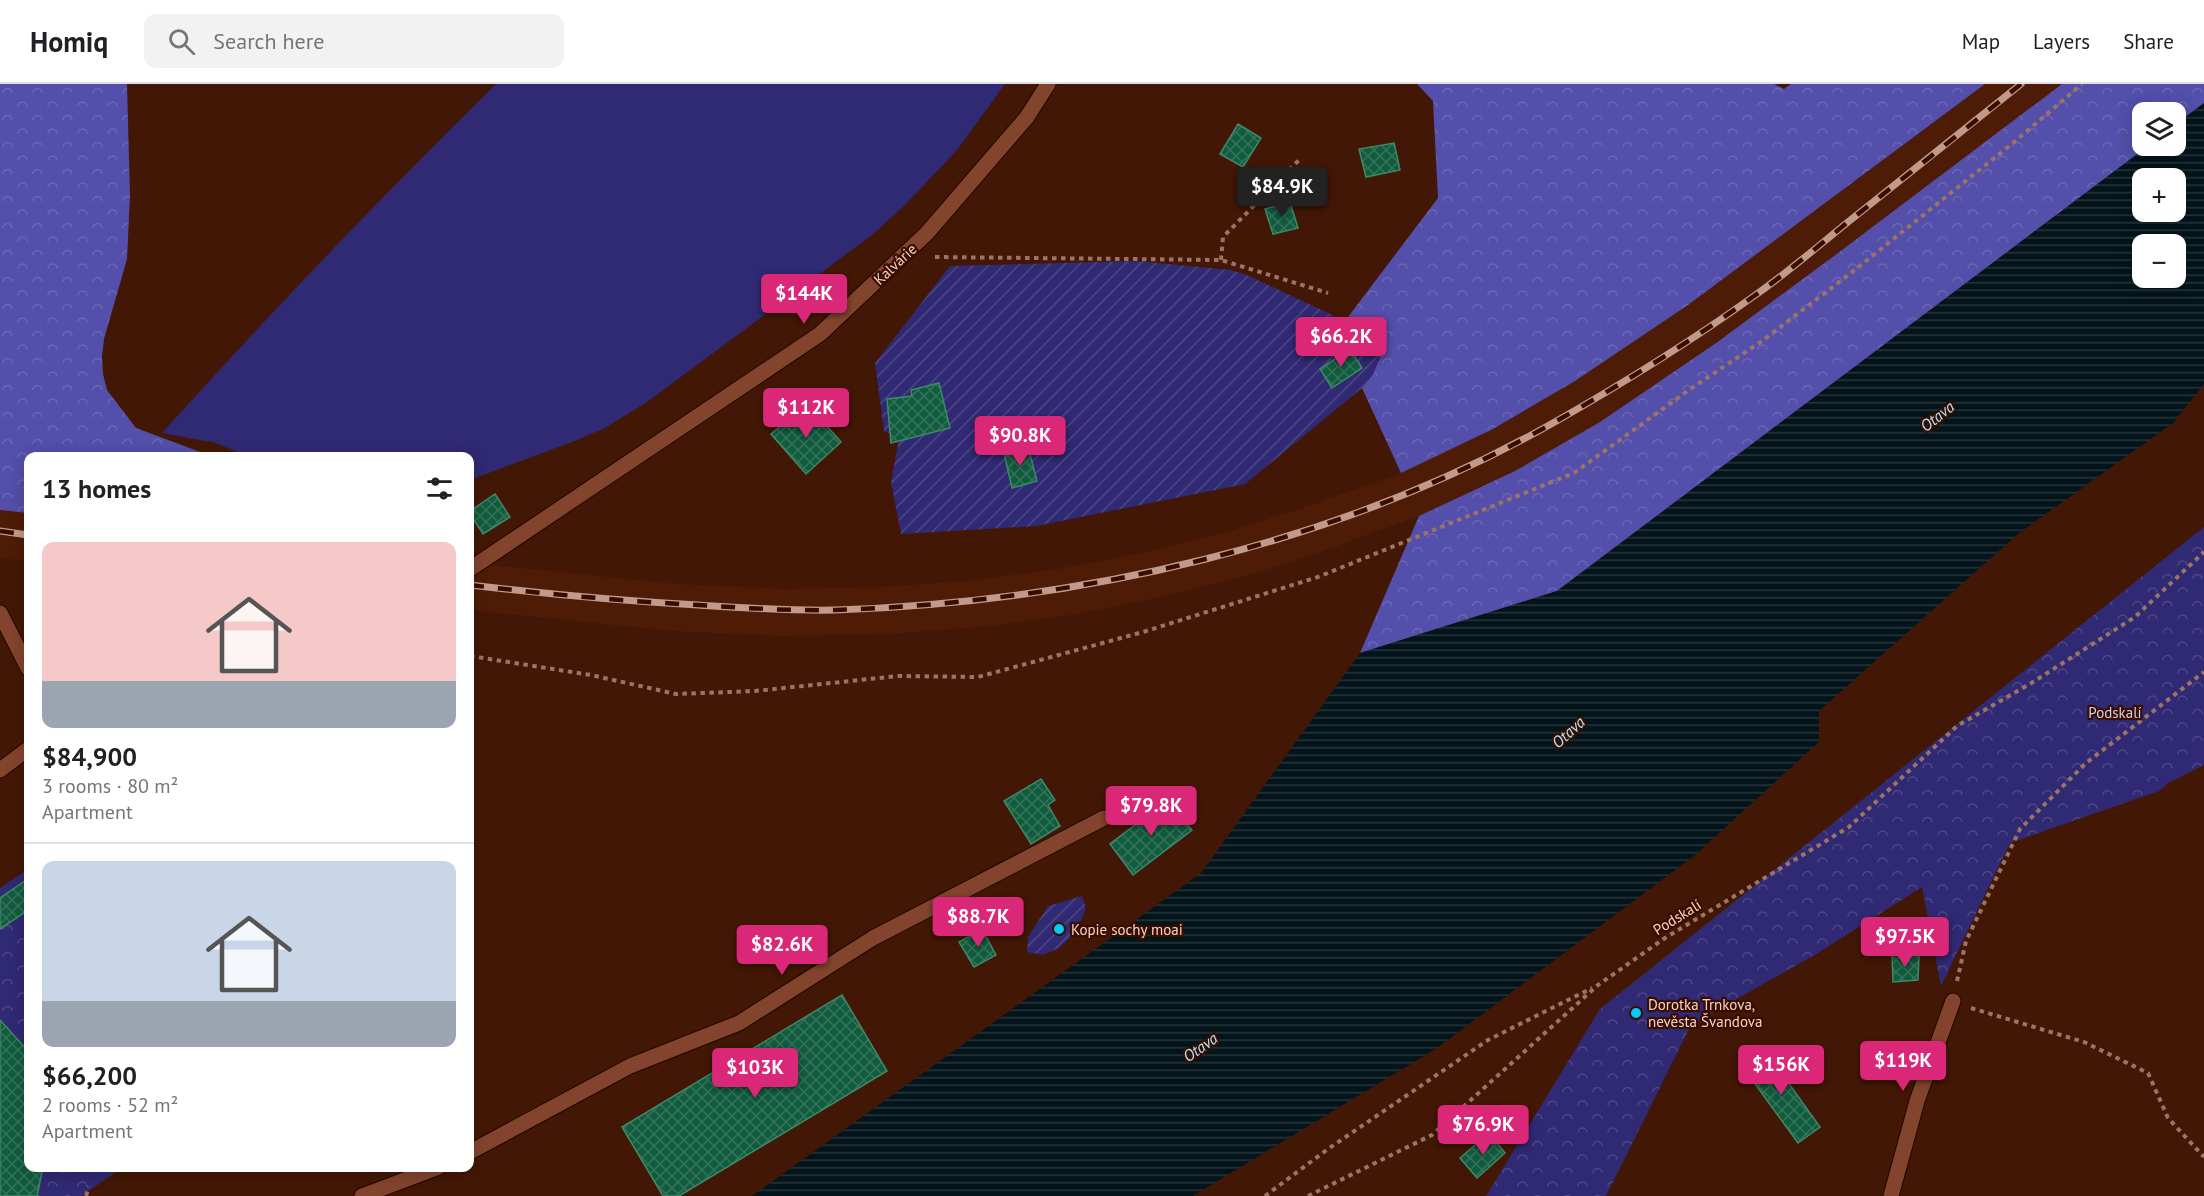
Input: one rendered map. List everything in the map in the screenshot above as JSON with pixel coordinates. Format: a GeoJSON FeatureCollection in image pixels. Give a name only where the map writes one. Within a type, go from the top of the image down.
{"type":"FeatureCollection","features":[{"type":"Feature","properties":{"kind":"street","name":"Kalvárie"},"geometry":{"type":"LineString","coordinates":[[474,566],[820,334],[927,233],[1027,117],[1048,84]]}},
{"type":"Feature","properties":{"kind":"street"},"geometry":{"type":"LineString","coordinates":[[0,613],[24,660]]}},
{"type":"Feature","properties":{"kind":"street"},"geometry":{"type":"LineString","coordinates":[[0,770],[24,752]]}},
{"type":"Feature","properties":{"kind":"street"},"geometry":{"type":"LineString","coordinates":[[474,1150],[630,1066],[738,1023],[873,938],[1104,818]]}},
{"type":"Feature","properties":{"kind":"street"},"geometry":{"type":"LineString","coordinates":[[1891,1196],[1917,1101],[1953,1000]]}},
{"type":"Feature","properties":{"kind":"street"},"geometry":{"type":"LineString","coordinates":[[362,1196],[426,1172]]}},
{"type":"Feature","properties":{"kind":"path"},"geometry":{"type":"LineString","coordinates":[[474,657],[591,675],[676,694],[755,691],[898,676],[978,677],[1143,633],[1318,577],[1574,473],[1689,390],[1762,341],[2013,143],[2082,84]]}},
{"type":"Feature","properties":{"kind":"path"},"geometry":{"type":"LineString","coordinates":[[1221,260],[1223,237],[1300,159]]}},
{"type":"Feature","properties":{"kind":"path"},"geometry":{"type":"LineString","coordinates":[[903,257],[1221,260],[1328,293]]}},
{"type":"Feature","properties":{"kind":"path","name":"Podskalí"},"geometry":{"type":"LineString","coordinates":[[1308,1196],[1432,1135],[1598,985],[1665,938],[1849,827],[1957,726],[2033,682],[2135,617],[2204,552]]}},
{"type":"Feature","properties":{"kind":"path"},"geometry":{"type":"LineString","coordinates":[[2204,672],[2086,763],[2020,829],[1966,941],[1953,1000],[1981,1012],[2084,1042],[2148,1073],[2168,1118],[2204,1157]]}},
{"type":"Feature","properties":{"kind":"path"},"geometry":{"type":"LineString","coordinates":[[1265,1196],[1328,1149],[1488,1040],[1598,985]]}},
{"type":"Feature","properties":{"kind":"path"},"geometry":{"type":"LineString","coordinates":[[86,1196],[88,1187]]}},
{"type":"Feature","properties":{"kind":"shaded area"},"geometry":{"type":"Polygon","coordinates":[[[1985,84],[2062,84],[1834,256],[1715,343],[1600,422],[1515,471],[1419,516],[1315,554],[1238,578],[1147,600],[1065,616],[981,627],[887,634],[783,636],[672,631],[474,610],[474,563],[676,584],[783,589],[885,587],[976,580],[1058,569],[1137,554],[1226,532],[1300,509],[1401,473],[1493,429],[1575,381],[1688,305],[1985,84]]]}},
{"type":"Feature","properties":{"kind":"shaded area"},"geometry":{"type":"Polygon","coordinates":[[[0,510],[24,513],[24,561],[0,558],[0,510]]]}},
{"type":"Feature","properties":{"kind":"green space"},"geometry":{"type":"Polygon","coordinates":[[[0,84],[127,84],[130,195],[127,259],[104,339],[103,374],[107,390],[136,428],[200,452],[24,452],[24,513],[0,510],[0,84]]]}},
{"type":"Feature","properties":{"kind":"green space"},"geometry":{"type":"Polygon","coordinates":[[[496,84],[1005,84],[957,150],[905,205],[872,235],[647,402],[605,428],[572,442],[474,479],[474,452],[237,452],[216,443],[162,433],[410,169],[496,84]]]}},
{"type":"Feature","properties":{"kind":"green space"},"geometry":{"type":"Polygon","coordinates":[[[1417,84],[1774,84],[1784,89],[1791,84],[1985,84],[1688,305],[1575,381],[1493,429],[1401,473],[1362,388],[1373,374],[1379,358],[1345,321],[1438,198],[1433,101],[1417,84]]]}},
{"type":"Feature","properties":{"kind":"green space"},"geometry":{"type":"Polygon","coordinates":[[[2062,84],[2204,84],[2204,103],[2186,117],[2186,102],[2132,102],[2132,156],[2135,156],[1557,591],[1360,653],[1419,516],[1515,471],[1600,422],[1716,343],[2062,84]]]}},
{"type":"Feature","properties":{"kind":"green space"},"geometry":{"type":"Polygon","coordinates":[[[1136,261],[1231,270],[1247,275],[1345,321],[1380,358],[1373,374],[1362,388],[1245,484],[1036,526],[901,534],[891,482],[899,439],[884,431],[875,363],[950,266],[1136,261]]]}},
{"type":"Feature","properties":{"kind":"green space","name":"Podskalí"},"geometry":{"type":"Polygon","coordinates":[[[2204,527],[2204,765],[2168,783],[2159,791],[2010,843],[1941,986],[1922,887],[1818,953],[1691,1025],[1606,1196],[1486,1196],[1600,1009],[2204,527]]]}},
{"type":"Feature","properties":{"kind":"green space"},"geometry":{"type":"Polygon","coordinates":[[[24,872],[24,1172],[116,1172],[81,1196],[0,1196],[0,888],[24,872]]]}},
{"type":"Feature","properties":{"kind":"green space"},"geometry":{"type":"Polygon","coordinates":[[[1082,896],[1086,908],[1077,931],[1059,948],[1043,955],[1027,952],[1028,937],[1048,906],[1082,896]]]}},
{"type":"Feature","properties":{"kind":"water","name":"Otava"},"geometry":{"type":"Polygon","coordinates":[[[2204,103],[2204,384],[2173,423],[2018,534],[1819,711],[1819,742],[1694,856],[1437,1048],[1193,1196],[752,1196],[1201,873],[1360,653],[1557,591],[2135,156],[2186,156],[2186,117],[2204,103]]]}},
{"type":"Feature","properties":{"kind":"building"},"geometry":{"type":"Polygon","coordinates":[[[1238,124],[1261,138],[1243,167],[1220,154],[1238,124]]]}},
{"type":"Feature","properties":{"kind":"building"},"geometry":{"type":"Polygon","coordinates":[[[1394,143],[1400,170],[1366,177],[1359,149],[1394,143]]]}},
{"type":"Feature","properties":{"kind":"building"},"geometry":{"type":"Polygon","coordinates":[[[1290,202],[1298,228],[1273,234],[1265,209],[1290,202]]]}},
{"type":"Feature","properties":{"kind":"building"},"geometry":{"type":"Polygon","coordinates":[[[1350,349],[1362,368],[1332,388],[1320,369],[1350,349]]]}},
{"type":"Feature","properties":{"kind":"building"},"geometry":{"type":"Polygon","coordinates":[[[939,383],[950,428],[891,443],[887,399],[912,396],[911,390],[939,383]]]}},
{"type":"Feature","properties":{"kind":"building"},"geometry":{"type":"Polygon","coordinates":[[[807,404],[841,442],[806,474],[771,434],[807,404]]]}},
{"type":"Feature","properties":{"kind":"building"},"geometry":{"type":"Polygon","coordinates":[[[1028,447],[1037,481],[1012,488],[1004,453],[1028,447]]]}},
{"type":"Feature","properties":{"kind":"building"},"geometry":{"type":"Polygon","coordinates":[[[495,494],[510,517],[483,534],[474,520],[474,508],[495,494]]]}},
{"type":"Feature","properties":{"kind":"building"},"geometry":{"type":"Polygon","coordinates":[[[1041,779],[1055,800],[1048,805],[1060,826],[1031,844],[1004,801],[1041,779]]]}},
{"type":"Feature","properties":{"kind":"building"},"geometry":{"type":"Polygon","coordinates":[[[1168,800],[1192,830],[1133,875],[1110,844],[1168,800]]]}},
{"type":"Feature","properties":{"kind":"building"},"geometry":{"type":"Polygon","coordinates":[[[24,882],[24,913],[0,929],[0,898],[24,882]]]}},
{"type":"Feature","properties":{"kind":"building"},"geometry":{"type":"Polygon","coordinates":[[[982,929],[996,955],[974,967],[959,942],[982,929]]]}},
{"type":"Feature","properties":{"kind":"building"},"geometry":{"type":"Polygon","coordinates":[[[1892,955],[1919,955],[1918,980],[1893,982],[1892,955]]]}},
{"type":"Feature","properties":{"kind":"building"},"geometry":{"type":"Polygon","coordinates":[[[842,995],[887,1071],[679,1196],[663,1196],[622,1127],[842,995]]]}},
{"type":"Feature","properties":{"kind":"building"},"geometry":{"type":"Polygon","coordinates":[[[0,1020],[24,1047],[24,1172],[42,1172],[37,1196],[0,1196],[0,1020]]]}},
{"type":"Feature","properties":{"kind":"building"},"geometry":{"type":"Polygon","coordinates":[[[1765,1050],[1820,1127],[1798,1143],[1742,1066],[1765,1050]]]}},
{"type":"Feature","properties":{"kind":"building"},"geometry":{"type":"Polygon","coordinates":[[[1489,1133],[1505,1153],[1477,1178],[1460,1158],[1489,1133]]]}},
{"type":"Feature","properties":{"kind":"railway"},"geometry":{"type":"LineString","coordinates":[[474,585],[612,599],[766,609],[835,610],[927,605],[1020,595],[1113,579],[1205,559],[1295,534],[1384,503],[1470,466],[1605,393],[1705,330],[1778,278],[2021,84]]}},
{"type":"Feature","properties":{"kind":"railway"},"geometry":{"type":"LineString","coordinates":[[0,531],[24,534]]}},
{"type":"Feature","properties":{"kind":"place","name":"Kopie sochy moai"},"geometry":{"type":"Point","coordinates":[1059,929]}},
{"type":"Feature","properties":{"kind":"place","name":"Dorotka Trnkova, nevěsta Švandova"},"geometry":{"type":"Point","coordinates":[1636,1013]}}]}
